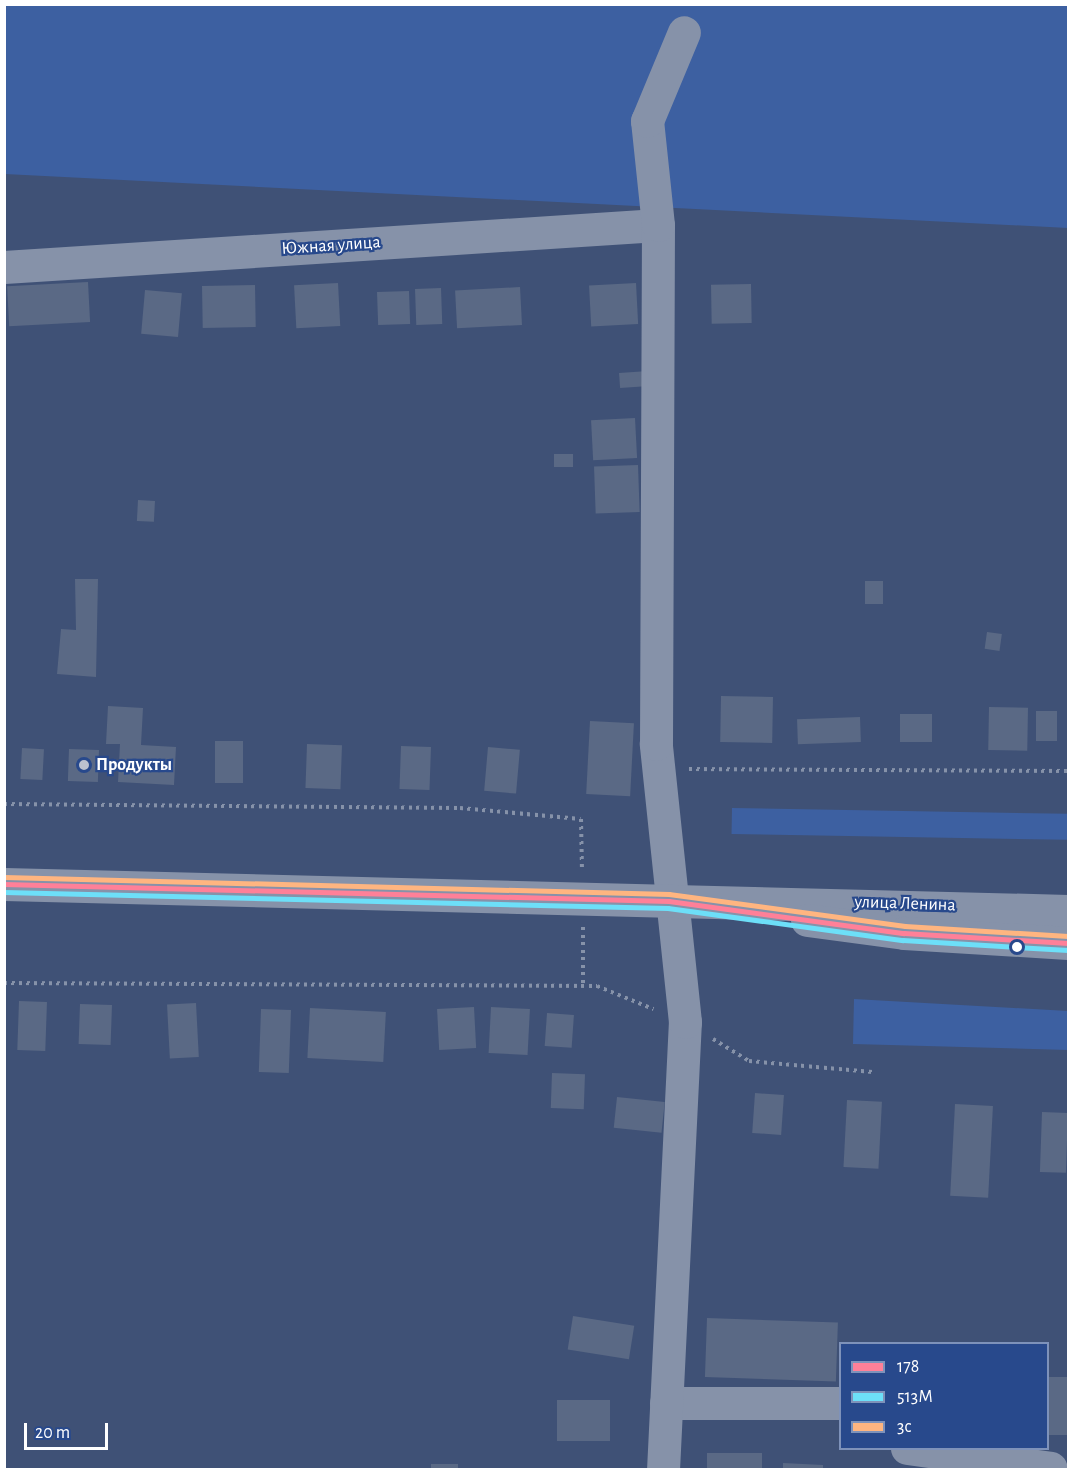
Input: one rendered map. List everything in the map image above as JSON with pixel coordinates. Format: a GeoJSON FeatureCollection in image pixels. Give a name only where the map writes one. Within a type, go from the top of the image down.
{"type":"FeatureCollection","features":[{"type":"Feature","properties":{"kind":"main road"},"geometry":{"type":"LineString","coordinates":[[663,1470],[685,1022],[669,901],[658,769],[658,225],[647,121],[684,32]]}},
{"type":"Feature","properties":{"kind":"main road","name":"Южная улица"},"geometry":{"type":"LineString","coordinates":[[4,267],[658,225]]}},
{"type":"Feature","properties":{"kind":"main road","name":"улица Ленина"},"geometry":{"type":"LineString","coordinates":[[4,884],[1068,911]]}},
{"type":"Feature","properties":{"kind":"main road","name":"улица Ленина"},"geometry":{"type":"LineString","coordinates":[[669,901],[904,933],[1068,943]]}},
{"type":"Feature","properties":{"kind":"main road"},"geometry":{"type":"LineString","coordinates":[[666,1403],[839,1404]]}},
{"type":"Feature","properties":{"kind":"main road"},"geometry":{"type":"LineString","coordinates":[[915,1450],[1051,1468]]}},
{"type":"Feature","properties":{"kind":"path"},"geometry":{"type":"LineString","coordinates":[[658,769],[1068,771]]}},
{"type":"Feature","properties":{"kind":"path"},"geometry":{"type":"LineString","coordinates":[[4,804],[460,808],[581,819],[584,986]]}},
{"type":"Feature","properties":{"kind":"path"},"geometry":{"type":"LineString","coordinates":[[4,983],[597,986],[685,1022],[749,1061],[873,1072]]}},
{"type":"Feature","properties":{"kind":"shaded area"},"geometry":{"type":"Polygon","coordinates":[[[4,5],[1068,5],[1068,228],[5,174],[4,5]]]}},
{"type":"Feature","properties":{"kind":"shaded area"},"geometry":{"type":"Polygon","coordinates":[[[732,808],[1068,814],[1067,840],[732,834],[732,808]]]}},
{"type":"Feature","properties":{"kind":"shaded area"},"geometry":{"type":"Polygon","coordinates":[[[854,999],[1068,1011],[1068,1050],[853,1044],[854,999]]]}},
{"type":"Feature","properties":{"kind":"building"},"geometry":{"type":"Polygon","coordinates":[[[88,282],[90,322],[9,326],[7,286],[88,282]]]}},
{"type":"Feature","properties":{"kind":"building"},"geometry":{"type":"Polygon","coordinates":[[[338,283],[340,326],[296,328],[294,285],[338,283]]]}},
{"type":"Feature","properties":{"kind":"building"},"geometry":{"type":"Polygon","coordinates":[[[636,283],[638,324],[591,326],[589,285],[636,283]]]}},
{"type":"Feature","properties":{"kind":"building"},"geometry":{"type":"Polygon","coordinates":[[[751,284],[752,323],[712,324],[711,285],[751,284]]]}},
{"type":"Feature","properties":{"kind":"building"},"geometry":{"type":"Polygon","coordinates":[[[255,285],[256,327],[203,328],[202,286],[255,285]]]}},
{"type":"Feature","properties":{"kind":"building"},"geometry":{"type":"Polygon","coordinates":[[[520,287],[522,325],[457,328],[455,290],[520,287]]]}},
{"type":"Feature","properties":{"kind":"building"},"geometry":{"type":"Polygon","coordinates":[[[441,288],[442,324],[416,325],[415,289],[441,288]]]}},
{"type":"Feature","properties":{"kind":"building"},"geometry":{"type":"Polygon","coordinates":[[[145,290],[182,293],[178,337],[141,334],[145,290]]]}},
{"type":"Feature","properties":{"kind":"building"},"geometry":{"type":"Polygon","coordinates":[[[409,291],[410,324],[378,325],[377,292],[409,291]]]}},
{"type":"Feature","properties":{"kind":"building"},"geometry":{"type":"Polygon","coordinates":[[[648,371],[649,386],[620,388],[619,373],[648,371]]]}},
{"type":"Feature","properties":{"kind":"building"},"geometry":{"type":"Polygon","coordinates":[[[635,418],[637,458],[593,460],[591,420],[635,418]]]}},
{"type":"Feature","properties":{"kind":"building"},"geometry":{"type":"Polygon","coordinates":[[[554,454],[573,454],[573,467],[554,467],[554,454]]]}},
{"type":"Feature","properties":{"kind":"building"},"geometry":{"type":"Polygon","coordinates":[[[638,465],[640,512],[596,514],[594,467],[638,465]]]}},
{"type":"Feature","properties":{"kind":"building"},"geometry":{"type":"Polygon","coordinates":[[[138,500],[155,501],[154,522],[137,521],[138,500]]]}},
{"type":"Feature","properties":{"kind":"building"},"geometry":{"type":"Polygon","coordinates":[[[75,579],[98,579],[96,677],[57,674],[61,629],[76,630],[75,579]]]}},
{"type":"Feature","properties":{"kind":"building"},"geometry":{"type":"Polygon","coordinates":[[[865,581],[883,581],[883,604],[865,604],[865,581]]]}},
{"type":"Feature","properties":{"kind":"building"},"geometry":{"type":"Polygon","coordinates":[[[987,632],[1002,634],[999,651],[985,649],[987,632]]]}},
{"type":"Feature","properties":{"kind":"building"},"geometry":{"type":"Polygon","coordinates":[[[721,696],[773,697],[772,743],[720,742],[721,696]]]}},
{"type":"Feature","properties":{"kind":"building"},"geometry":{"type":"Polygon","coordinates":[[[108,706],[143,708],[141,745],[176,747],[174,785],[118,782],[120,744],[106,744],[108,706]]]}},
{"type":"Feature","properties":{"kind":"building"},"geometry":{"type":"Polygon","coordinates":[[[989,707],[1028,708],[1027,751],[988,750],[989,707]]]}},
{"type":"Feature","properties":{"kind":"building"},"geometry":{"type":"Polygon","coordinates":[[[1036,711],[1057,711],[1057,741],[1036,741],[1036,711]]]}},
{"type":"Feature","properties":{"kind":"building"},"geometry":{"type":"Polygon","coordinates":[[[900,714],[932,714],[932,742],[900,742],[900,714]]]}},
{"type":"Feature","properties":{"kind":"building"},"geometry":{"type":"Polygon","coordinates":[[[860,717],[861,742],[798,744],[797,719],[860,717]]]}},
{"type":"Feature","properties":{"kind":"building"},"geometry":{"type":"Polygon","coordinates":[[[590,721],[634,723],[630,796],[586,794],[590,721]]]}},
{"type":"Feature","properties":{"kind":"building"},"geometry":{"type":"Polygon","coordinates":[[[215,741],[243,741],[243,783],[215,783],[215,741]]]}},
{"type":"Feature","properties":{"kind":"building"},"geometry":{"type":"Polygon","coordinates":[[[307,744],[342,745],[340,789],[305,788],[307,744]]]}},
{"type":"Feature","properties":{"kind":"building"},"geometry":{"type":"Polygon","coordinates":[[[401,746],[431,747],[429,790],[399,789],[401,746]]]}},
{"type":"Feature","properties":{"kind":"building"},"geometry":{"type":"Polygon","coordinates":[[[488,747],[520,750],[516,794],[484,791],[488,747]]]}},
{"type":"Feature","properties":{"kind":"building"},"geometry":{"type":"Polygon","coordinates":[[[22,748],[44,749],[42,780],[20,779],[22,748]]]}},
{"type":"Feature","properties":{"kind":"building","name":"Продукты"},"geometry":{"type":"Polygon","coordinates":[[[69,749],[99,750],[98,782],[68,781],[69,749]]]}},
{"type":"Feature","properties":{"kind":"building"},"geometry":{"type":"Polygon","coordinates":[[[19,1001],[47,1002],[45,1051],[17,1050],[19,1001]]]}},
{"type":"Feature","properties":{"kind":"building"},"geometry":{"type":"Polygon","coordinates":[[[196,1003],[199,1057],[170,1058],[167,1005],[196,1003]]]}},
{"type":"Feature","properties":{"kind":"building"},"geometry":{"type":"Polygon","coordinates":[[[80,1004],[112,1005],[111,1045],[79,1044],[80,1004]]]}},
{"type":"Feature","properties":{"kind":"building"},"geometry":{"type":"Polygon","coordinates":[[[474,1007],[476,1048],[439,1050],[437,1009],[474,1007]]]}},
{"type":"Feature","properties":{"kind":"building"},"geometry":{"type":"Polygon","coordinates":[[[491,1007],[530,1009],[528,1055],[489,1053],[491,1007]]]}},
{"type":"Feature","properties":{"kind":"building"},"geometry":{"type":"Polygon","coordinates":[[[310,1008],[386,1012],[383,1062],[307,1058],[310,1008]]]}},
{"type":"Feature","properties":{"kind":"building"},"geometry":{"type":"Polygon","coordinates":[[[261,1009],[291,1010],[289,1073],[259,1072],[261,1009]]]}},
{"type":"Feature","properties":{"kind":"building"},"geometry":{"type":"Polygon","coordinates":[[[547,1013],[574,1015],[572,1048],[545,1046],[547,1013]]]}},
{"type":"Feature","properties":{"kind":"building"},"geometry":{"type":"Polygon","coordinates":[[[552,1073],[585,1074],[584,1109],[551,1108],[552,1073]]]}},
{"type":"Feature","properties":{"kind":"building"},"geometry":{"type":"Polygon","coordinates":[[[755,1093],[784,1095],[781,1135],[752,1133],[755,1093]]]}},
{"type":"Feature","properties":{"kind":"building"},"geometry":{"type":"Polygon","coordinates":[[[617,1097],[665,1102],[661,1133],[614,1128],[617,1097]]]}},
{"type":"Feature","properties":{"kind":"building"},"geometry":{"type":"Polygon","coordinates":[[[847,1100],[882,1102],[878,1169],[843,1167],[847,1100]]]}},
{"type":"Feature","properties":{"kind":"building"},"geometry":{"type":"Polygon","coordinates":[[[955,1104],[993,1106],[988,1198],[950,1196],[955,1104]]]}},
{"type":"Feature","properties":{"kind":"building"},"geometry":{"type":"Polygon","coordinates":[[[1042,1112],[1068,1113],[1066,1173],[1040,1172],[1042,1112]]]}},
{"type":"Feature","properties":{"kind":"building"},"geometry":{"type":"Polygon","coordinates":[[[573,1316],[634,1326],[629,1359],[568,1350],[573,1316]]]}},
{"type":"Feature","properties":{"kind":"building"},"geometry":{"type":"Polygon","coordinates":[[[707,1318],[838,1323],[836,1382],[705,1377],[707,1318]]]}},
{"type":"Feature","properties":{"kind":"building"},"geometry":{"type":"Polygon","coordinates":[[[1049,1377],[1068,1377],[1068,1435],[1049,1435],[1049,1377]]]}},
{"type":"Feature","properties":{"kind":"building"},"geometry":{"type":"Polygon","coordinates":[[[557,1400],[610,1400],[610,1441],[557,1441],[557,1400]]]}},
{"type":"Feature","properties":{"kind":"building"},"geometry":{"type":"Polygon","coordinates":[[[707,1453],[762,1453],[762,1470],[707,1470],[707,1453]]]}},
{"type":"Feature","properties":{"kind":"building"},"geometry":{"type":"Polygon","coordinates":[[[783,1463],[823,1465],[823,1470],[783,1470],[783,1463]]]}},
{"type":"Feature","properties":{"kind":"building"},"geometry":{"type":"Polygon","coordinates":[[[431,1464],[458,1464],[458,1470],[431,1470],[431,1464]]]}},
{"type":"Feature","properties":{"kind":"transit line","name":"3с"},"geometry":{"type":"LineString","coordinates":[[4,877],[669,894],[905,926],[1068,936]]}},
{"type":"Feature","properties":{"kind":"transit line","name":"178"},"geometry":{"type":"LineString","coordinates":[[4,884],[669,901],[904,933],[1068,943]]}},
{"type":"Feature","properties":{"kind":"transit line","name":"513М"},"geometry":{"type":"LineString","coordinates":[[4,892],[668,908],[903,940],[1068,950]]}},
{"type":"Feature","properties":{"kind":"place","name":"Продукты"},"geometry":{"type":"Point","coordinates":[84,765]}}]}
